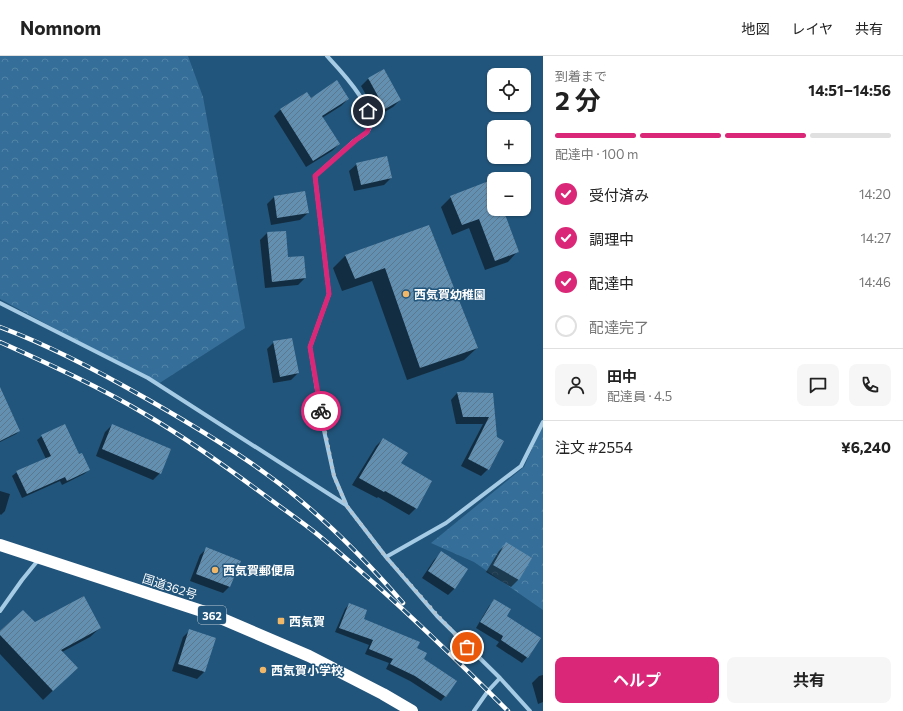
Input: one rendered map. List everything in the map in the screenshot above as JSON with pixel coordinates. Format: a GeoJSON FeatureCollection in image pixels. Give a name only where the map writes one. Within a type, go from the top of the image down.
{"type":"FeatureCollection","features":[{"type":"Feature","properties":{"kind":"highway","name":"国道362号"},"geometry":{"type":"LineString","coordinates":[[0,545],[211,614],[309,656],[383,694],[412,711]]}},
{"type":"Feature","properties":{"kind":"street"},"geometry":{"type":"LineString","coordinates":[[327,56],[353,85],[368,111],[371,122],[367,132],[315,176],[329,294],[310,347],[323,426],[334,476],[346,505],[386,557],[438,616],[500,678],[530,711]]}},
{"type":"Feature","properties":{"kind":"street"},"geometry":{"type":"LineString","coordinates":[[0,304],[148,378],[346,505]]}},
{"type":"Feature","properties":{"kind":"street"},"geometry":{"type":"LineString","coordinates":[[386,557],[446,523],[521,466],[543,422]]}},
{"type":"Feature","properties":{"kind":"street"},"geometry":{"type":"LineString","coordinates":[[0,611],[39,559]]}},
{"type":"Feature","properties":{"kind":"street"},"geometry":{"type":"LineString","coordinates":[[474,711],[488,691],[500,678]]}},
{"type":"Feature","properties":{"kind":"green space"},"geometry":{"type":"Polygon","coordinates":[[[0,56],[188,56],[203,97],[245,328],[158,384],[0,299],[0,56]]]}},
{"type":"Feature","properties":{"kind":"green space"},"geometry":{"type":"Polygon","coordinates":[[[543,424],[543,610],[474,562],[431,543],[524,467],[543,424]]]}},
{"type":"Feature","properties":{"kind":"building"},"geometry":{"type":"Polygon","coordinates":[[[384,69],[401,100],[385,109],[368,78],[384,69]]]}},
{"type":"Feature","properties":{"kind":"building"},"geometry":{"type":"Polygon","coordinates":[[[337,80],[349,99],[322,116],[340,144],[313,161],[280,109],[307,92],[311,98],[337,80]]]}},
{"type":"Feature","properties":{"kind":"building"},"geometry":{"type":"Polygon","coordinates":[[[387,156],[392,178],[361,185],[356,163],[387,156]]]}},
{"type":"Feature","properties":{"kind":"building"},"geometry":{"type":"Polygon","coordinates":[[[487,182],[487,216],[506,216],[519,252],[495,261],[479,219],[462,225],[450,196],[487,182]]]}},
{"type":"Feature","properties":{"kind":"building"},"geometry":{"type":"Polygon","coordinates":[[[305,191],[309,213],[277,218],[274,196],[305,191]]]}},
{"type":"Feature","properties":{"kind":"building"},"geometry":{"type":"Polygon","coordinates":[[[429,225],[478,348],[420,368],[385,268],[355,279],[345,255],[429,225]]]}},
{"type":"Feature","properties":{"kind":"building"},"geometry":{"type":"Polygon","coordinates":[[[286,231],[288,257],[304,256],[306,278],[272,282],[267,232],[286,231]]]}},
{"type":"Feature","properties":{"kind":"building"},"geometry":{"type":"Polygon","coordinates":[[[292,338],[299,373],[280,377],[273,341],[292,338]]]}},
{"type":"Feature","properties":{"kind":"building"},"geometry":{"type":"Polygon","coordinates":[[[0,387],[20,431],[0,441],[0,387]]]}},
{"type":"Feature","properties":{"kind":"building"},"geometry":{"type":"Polygon","coordinates":[[[457,392],[493,393],[497,437],[504,441],[489,470],[468,459],[489,417],[463,417],[457,392]]]}},
{"type":"Feature","properties":{"kind":"building"},"geometry":{"type":"Polygon","coordinates":[[[65,424],[79,454],[82,453],[90,470],[67,481],[65,477],[27,494],[16,471],[51,456],[41,435],[65,424]]]}},
{"type":"Feature","properties":{"kind":"building"},"geometry":{"type":"Polygon","coordinates":[[[112,424],[171,449],[161,474],[102,449],[112,424]]]}},
{"type":"Feature","properties":{"kind":"building"},"geometry":{"type":"Polygon","coordinates":[[[383,438],[408,453],[401,463],[432,481],[417,509],[359,478],[383,438]]]}},
{"type":"Feature","properties":{"kind":"building"},"geometry":{"type":"Polygon","coordinates":[[[506,542],[532,558],[519,580],[493,565],[506,542]]]}},
{"type":"Feature","properties":{"kind":"building"},"geometry":{"type":"Polygon","coordinates":[[[206,547],[241,561],[230,587],[196,574],[206,547]]]}},
{"type":"Feature","properties":{"kind":"building"},"geometry":{"type":"Polygon","coordinates":[[[441,551],[468,569],[455,589],[428,571],[441,551]]]}},
{"type":"Feature","properties":{"kind":"building"},"geometry":{"type":"Polygon","coordinates":[[[84,596],[101,628],[61,650],[78,668],[53,691],[0,635],[0,631],[23,610],[35,622],[84,596]]]}},
{"type":"Feature","properties":{"kind":"building"},"geometry":{"type":"Polygon","coordinates":[[[494,599],[511,609],[507,616],[541,638],[528,658],[501,640],[503,636],[480,622],[494,599]]]}},
{"type":"Feature","properties":{"kind":"building"},"geometry":{"type":"Polygon","coordinates":[[[349,603],[367,610],[364,619],[420,642],[417,648],[427,653],[424,659],[457,681],[446,697],[415,676],[390,664],[393,659],[369,649],[373,640],[339,628],[349,603]]]}},
{"type":"Feature","properties":{"kind":"building"},"geometry":{"type":"Polygon","coordinates":[[[189,629],[216,638],[205,672],[178,664],[189,629]]]}},
{"type":"Feature","properties":{"kind":"railway"},"geometry":{"type":"LineString","coordinates":[[0,327],[57,351],[111,379],[194,426],[239,455],[269,476],[323,520],[356,552],[403,603]]}},
{"type":"Feature","properties":{"kind":"railway"},"geometry":{"type":"LineString","coordinates":[[0,342],[76,377],[132,406],[181,436],[242,478],[311,530],[367,576],[508,711]]}},
{"type":"Feature","properties":{"kind":"way so far"},"geometry":{"type":"LineString","coordinates":[[321,411],[334,476],[346,505],[386,557],[467,647]]}},
{"type":"Feature","properties":{"kind":"place","name":"西気賀幼稚園"},"geometry":{"type":"Point","coordinates":[406,294]}},
{"type":"Feature","properties":{"kind":"place","name":"西気賀郵便局"},"geometry":{"type":"Point","coordinates":[215,570]}},
{"type":"Feature","properties":{"kind":"place","name":"西気賀"},"geometry":{"type":"Point","coordinates":[281,621]}},
{"type":"Feature","properties":{"kind":"place","name":"西気賀小学校"},"geometry":{"type":"Point","coordinates":[263,670]}},
{"type":"Feature","properties":{"kind":"route"},"geometry":{"type":"LineString","coordinates":[[321,411],[310,347],[329,294],[315,176],[367,132],[371,122],[368,111]]}}]}
